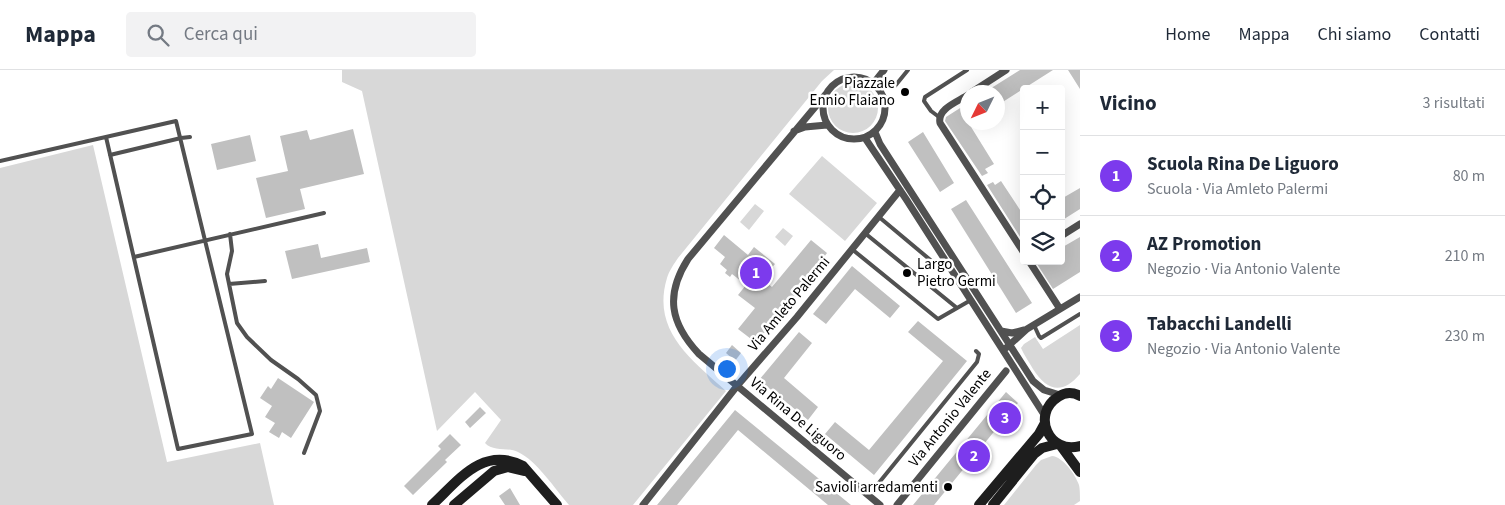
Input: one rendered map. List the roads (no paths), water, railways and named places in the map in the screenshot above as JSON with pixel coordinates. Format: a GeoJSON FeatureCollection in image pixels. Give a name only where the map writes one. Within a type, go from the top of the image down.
{"type":"FeatureCollection","features":[{"type":"Feature","properties":{"kind":"main road"},"geometry":{"type":"LineString","coordinates":[[980,505],[1039,434],[1049,404],[1080,385]]}},
{"type":"Feature","properties":{"kind":"main road"},"geometry":{"type":"LineString","coordinates":[[1064,394],[1080,396]]}},
{"type":"Feature","properties":{"kind":"main road"},"geometry":{"type":"LineString","coordinates":[[1045,419],[1049,434],[1080,472]]}},
{"type":"Feature","properties":{"kind":"main road"},"geometry":{"type":"LineString","coordinates":[[993,505],[1032,457],[1042,448],[1059,445],[1069,448],[1080,446]]}},
{"type":"Feature","properties":{"kind":"main road"},"geometry":{"type":"LineString","coordinates":[[432,505],[469,471],[486,461],[499,458],[507,459],[522,466],[557,505]]}},
{"type":"Feature","properties":{"kind":"main road"},"geometry":{"type":"LineString","coordinates":[[454,505],[494,471],[508,467],[529,472]]}},
{"type":"Feature","properties":{"kind":"street"},"geometry":{"type":"LineString","coordinates":[[873,84],[884,70]]}},
{"type":"Feature","properties":{"kind":"street"},"geometry":{"type":"LineString","coordinates":[[983,85],[1006,70]]}},
{"type":"Feature","properties":{"kind":"street"},"geometry":{"type":"LineString","coordinates":[[856,77],[865,79],[873,84],[879,90],[885,107],[884,116],[875,132],[864,138],[849,139],[840,137],[833,132],[827,125],[823,115],[822,104],[831,87],[838,81],[856,77]]}},
{"type":"Feature","properties":{"kind":"street","name":"Via Rina De Liguoro"},"geometry":{"type":"LineString","coordinates":[[826,94],[691,256],[679,274],[673,304],[675,318],[685,337],[699,354],[880,505]]}},
{"type":"Feature","properties":{"kind":"street"},"geometry":{"type":"LineString","coordinates":[[960,100],[944,110],[939,117],[940,123],[1020,247]]}},
{"type":"Feature","properties":{"kind":"street"},"geometry":{"type":"LineString","coordinates":[[794,132],[805,127],[827,125]]}},
{"type":"Feature","properties":{"kind":"street"},"geometry":{"type":"LineString","coordinates":[[875,132],[880,144],[1037,386],[1048,392],[1064,394]]}},
{"type":"Feature","properties":{"kind":"street"},"geometry":{"type":"LineString","coordinates":[[864,138],[971,300],[1045,419]]}},
{"type":"Feature","properties":{"kind":"street","name":"Via Amleto Palermi"},"geometry":{"type":"LineString","coordinates":[[643,505],[738,386],[866,234],[900,190]]}},
{"type":"Feature","properties":{"kind":"street"},"geometry":{"type":"LineString","coordinates":[[1065,233],[1080,224]]}},
{"type":"Feature","properties":{"kind":"street"},"geometry":{"type":"LineString","coordinates":[[1032,265],[1060,309]]}},
{"type":"Feature","properties":{"kind":"street"},"geometry":{"type":"LineString","coordinates":[[1003,350],[1027,329],[1080,297]]}},
{"type":"Feature","properties":{"kind":"street"},"geometry":{"type":"LineString","coordinates":[[1001,331],[1012,333],[1027,329]]}},
{"type":"Feature","properties":{"kind":"street","name":"Via Antonio Valente"},"geometry":{"type":"LineString","coordinates":[[897,505],[1006,371]]}},
{"type":"Feature","properties":{"kind":"lane"},"geometry":{"type":"LineString","coordinates":[[895,86],[908,70]]}},
{"type":"Feature","properties":{"kind":"lane"},"geometry":{"type":"LineString","coordinates":[[939,117],[924,102],[925,97],[967,70]]}},
{"type":"Feature","properties":{"kind":"lane"},"geometry":{"type":"LineString","coordinates":[[0,161],[176,121],[252,434],[178,449],[106,137]]}},
{"type":"Feature","properties":{"kind":"lane"},"geometry":{"type":"LineString","coordinates":[[110,156],[180,138],[190,138]]}},
{"type":"Feature","properties":{"kind":"lane"},"geometry":{"type":"LineString","coordinates":[[134,257],[324,213]]}},
{"type":"Feature","properties":{"kind":"lane"},"geometry":{"type":"LineString","coordinates":[[879,217],[934,263]]}},
{"type":"Feature","properties":{"kind":"lane"},"geometry":{"type":"LineString","coordinates":[[230,234],[232,251],[227,274],[237,323],[247,337],[271,360],[298,379],[316,395],[320,411],[304,453]]}},
{"type":"Feature","properties":{"kind":"lane"},"geometry":{"type":"LineString","coordinates":[[866,234],[957,308]]}},
{"type":"Feature","properties":{"kind":"lane"},"geometry":{"type":"LineString","coordinates":[[852,250],[938,319],[971,300]]}},
{"type":"Feature","properties":{"kind":"lane"},"geometry":{"type":"LineString","coordinates":[[229,284],[264,282]]}},
{"type":"Feature","properties":{"kind":"lane"},"geometry":{"type":"LineString","coordinates":[[1034,325],[1039,336],[1042,338],[1080,314]]}},
{"type":"Feature","properties":{"kind":"lane"},"geometry":{"type":"LineString","coordinates":[[869,496],[977,362],[979,354],[976,351]]}},
{"type":"Feature","properties":{"kind":"place","name":"Piazzale Ennio Flaiano"},"geometry":{"type":"Point","coordinates":[905,92]}},
{"type":"Feature","properties":{"kind":"place","name":"Scuola Rina De Liguoro"},"geometry":{"type":"Point","coordinates":[756,273]}},
{"type":"Feature","properties":{"kind":"place","name":"Largo Pietro Germi"},"geometry":{"type":"Point","coordinates":[907,273]}},
{"type":"Feature","properties":{"kind":"place","name":"Tabacchi Landelli"},"geometry":{"type":"Point","coordinates":[1005,418]}},
{"type":"Feature","properties":{"kind":"place","name":"AZ Promotion"},"geometry":{"type":"Point","coordinates":[974,456]}},
{"type":"Feature","properties":{"kind":"place","name":"Savioli arredamenti"},"geometry":{"type":"Point","coordinates":[948,487]}}]}
